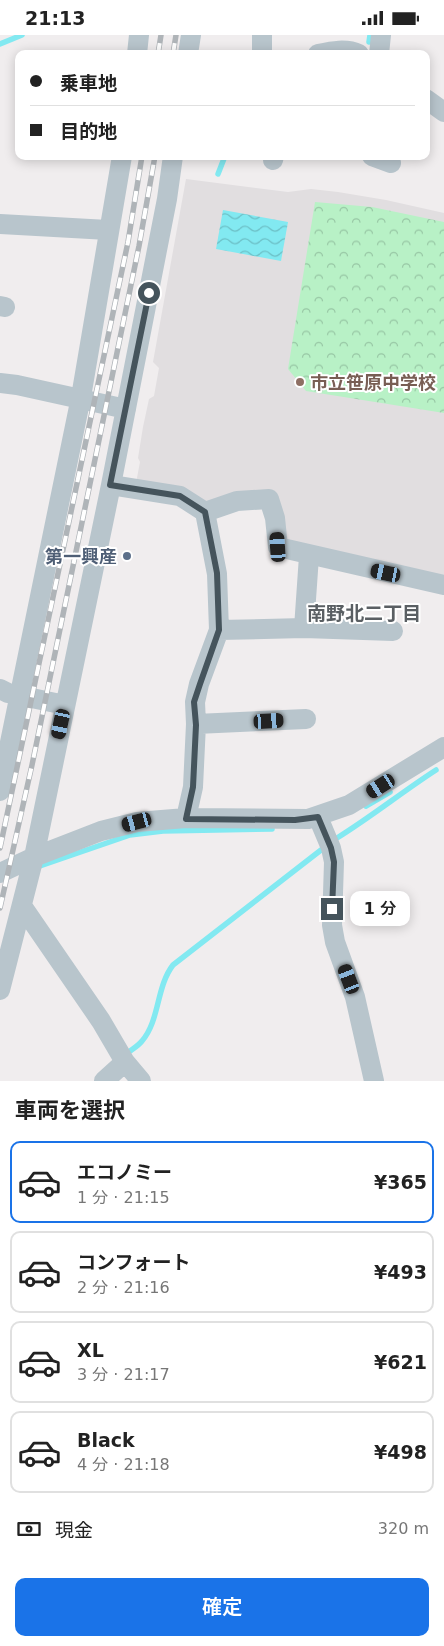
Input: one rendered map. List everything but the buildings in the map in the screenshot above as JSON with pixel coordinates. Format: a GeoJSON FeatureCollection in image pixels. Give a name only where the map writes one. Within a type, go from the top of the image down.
{"type":"FeatureCollection","features":[{"type":"Feature","properties":{"kind":"street"},"geometry":{"type":"LineString","coordinates":[[137,50],[139,35]]}},
{"type":"Feature","properties":{"kind":"street"},"geometry":{"type":"LineString","coordinates":[[189,50],[191,35]]}},
{"type":"Feature","properties":{"kind":"street"},"geometry":{"type":"LineString","coordinates":[[262,35],[262,50]]}},
{"type":"Feature","properties":{"kind":"street"},"geometry":{"type":"LineString","coordinates":[[379,50],[381,35]]}},
{"type":"Feature","properties":{"kind":"street"},"geometry":{"type":"LineString","coordinates":[[430,102],[444,112]]}},
{"type":"Feature","properties":{"kind":"street"},"geometry":{"type":"LineString","coordinates":[[0,791],[7,696],[80,398],[121,160]]}},
{"type":"Feature","properties":{"kind":"street"},"geometry":{"type":"LineString","coordinates":[[0,990],[34,857],[126,409],[167,199],[172,160]]}},
{"type":"Feature","properties":{"kind":"street"},"geometry":{"type":"LineString","coordinates":[[383,160],[391,163]]}},
{"type":"Feature","properties":{"kind":"street"},"geometry":{"type":"LineString","coordinates":[[0,224],[108,230]]}},
{"type":"Feature","properties":{"kind":"street"},"geometry":{"type":"LineString","coordinates":[[0,383],[126,409]]}},
{"type":"Feature","properties":{"kind":"street"},"geometry":{"type":"LineString","coordinates":[[110,485],[180,496],[205,512],[217,573],[219,630],[194,702],[196,725],[193,787],[186,819]]}},
{"type":"Feature","properties":{"kind":"street"},"geometry":{"type":"LineString","coordinates":[[205,512],[237,501],[269,499],[276,517],[278,547],[309,556],[444,585]]}},
{"type":"Feature","properties":{"kind":"street"},"geometry":{"type":"LineString","coordinates":[[304,628],[309,556]]}},
{"type":"Feature","properties":{"kind":"street"},"geometry":{"type":"LineString","coordinates":[[219,630],[383,626]]}},
{"type":"Feature","properties":{"kind":"street"},"geometry":{"type":"LineString","coordinates":[[7,696],[65,705]]}},
{"type":"Feature","properties":{"kind":"street"},"geometry":{"type":"LineString","coordinates":[[196,725],[306,719]]}},
{"type":"Feature","properties":{"kind":"street"},"geometry":{"type":"LineString","coordinates":[[0,873],[34,857],[102,831],[137,822],[186,819],[295,820],[318,817],[349,805],[444,747]]}},
{"type":"Feature","properties":{"kind":"street"},"geometry":{"type":"LineString","coordinates":[[318,817],[331,848],[334,862],[332,925],[335,942],[356,997],[374,1081]]}},
{"type":"Feature","properties":{"kind":"street"},"geometry":{"type":"LineString","coordinates":[[22,906],[101,1021],[125,1062],[141,1081]]}},
{"type":"Feature","properties":{"kind":"street"},"geometry":{"type":"LineString","coordinates":[[104,1081],[125,1062]]}},
{"type":"Feature","properties":{"kind":"shaded area","name":"市立笹原中学校"},"geometry":{"type":"Polygon","coordinates":[[[186,179],[288,192],[311,189],[338,192],[444,213],[444,581],[282,545],[274,492],[211,507],[136,483],[143,427],[149,399],[154,396],[159,368],[153,362],[186,179]]]}},
{"type":"Feature","properties":{"kind":"green space"},"geometry":{"type":"Polygon","coordinates":[[[315,202],[372,207],[444,222],[444,413],[306,391],[288,369],[315,202]]]}},
{"type":"Feature","properties":{"kind":"water"},"geometry":{"type":"Polygon","coordinates":[[[223,210],[288,222],[281,261],[216,249],[223,210]]]}},
{"type":"Feature","properties":{"kind":"waterway"},"geometry":{"type":"LineString","coordinates":[[0,44],[22,35]]}},
{"type":"Feature","properties":{"kind":"waterway"},"geometry":{"type":"LineString","coordinates":[[369,42],[370,35]]}},
{"type":"Feature","properties":{"kind":"waterway"},"geometry":{"type":"LineString","coordinates":[[218,174],[223,160]]}},
{"type":"Feature","properties":{"kind":"waterway"},"geometry":{"type":"LineString","coordinates":[[337,838],[436,770]]}},
{"type":"Feature","properties":{"kind":"waterway"},"geometry":{"type":"LineString","coordinates":[[366,806],[390,792]]}},
{"type":"Feature","properties":{"kind":"waterway"},"geometry":{"type":"LineString","coordinates":[[37,867],[130,835],[163,831],[272,829]]}},
{"type":"Feature","properties":{"kind":"waterway"},"geometry":{"type":"LineString","coordinates":[[130,1051],[148,1033],[164,983],[173,965],[321,850]]}},
{"type":"Feature","properties":{"kind":"railway"},"geometry":{"type":"LineString","coordinates":[[159,50],[161,35]]}},
{"type":"Feature","properties":{"kind":"railway"},"geometry":{"type":"LineString","coordinates":[[174,50],[176,35]]}},
{"type":"Feature","properties":{"kind":"railway"},"geometry":{"type":"LineString","coordinates":[[0,848],[128,242],[141,160]]}},
{"type":"Feature","properties":{"kind":"railway"},"geometry":{"type":"LineString","coordinates":[[0,908],[32,765],[139,246],[154,160]]}},
{"type":"Feature","properties":{"kind":"place","name":"市立笹原中学校"},"geometry":{"type":"Point","coordinates":[300,382]}},
{"type":"Feature","properties":{"kind":"place","name":"第一興産"},"geometry":{"type":"Point","coordinates":[127,556]}},
{"type":"Feature","properties":{"kind":"district","name":"南野北二丁目"},"geometry":{"type":"Point","coordinates":[364,613]}},
{"type":"Feature","properties":{"kind":"route"},"geometry":{"type":"LineString","coordinates":[[149,293],[110,485],[180,496],[205,512],[217,573],[219,630],[194,702],[196,725],[193,787],[186,819],[295,820],[318,817],[331,848],[334,862],[332,909]]}}]}
